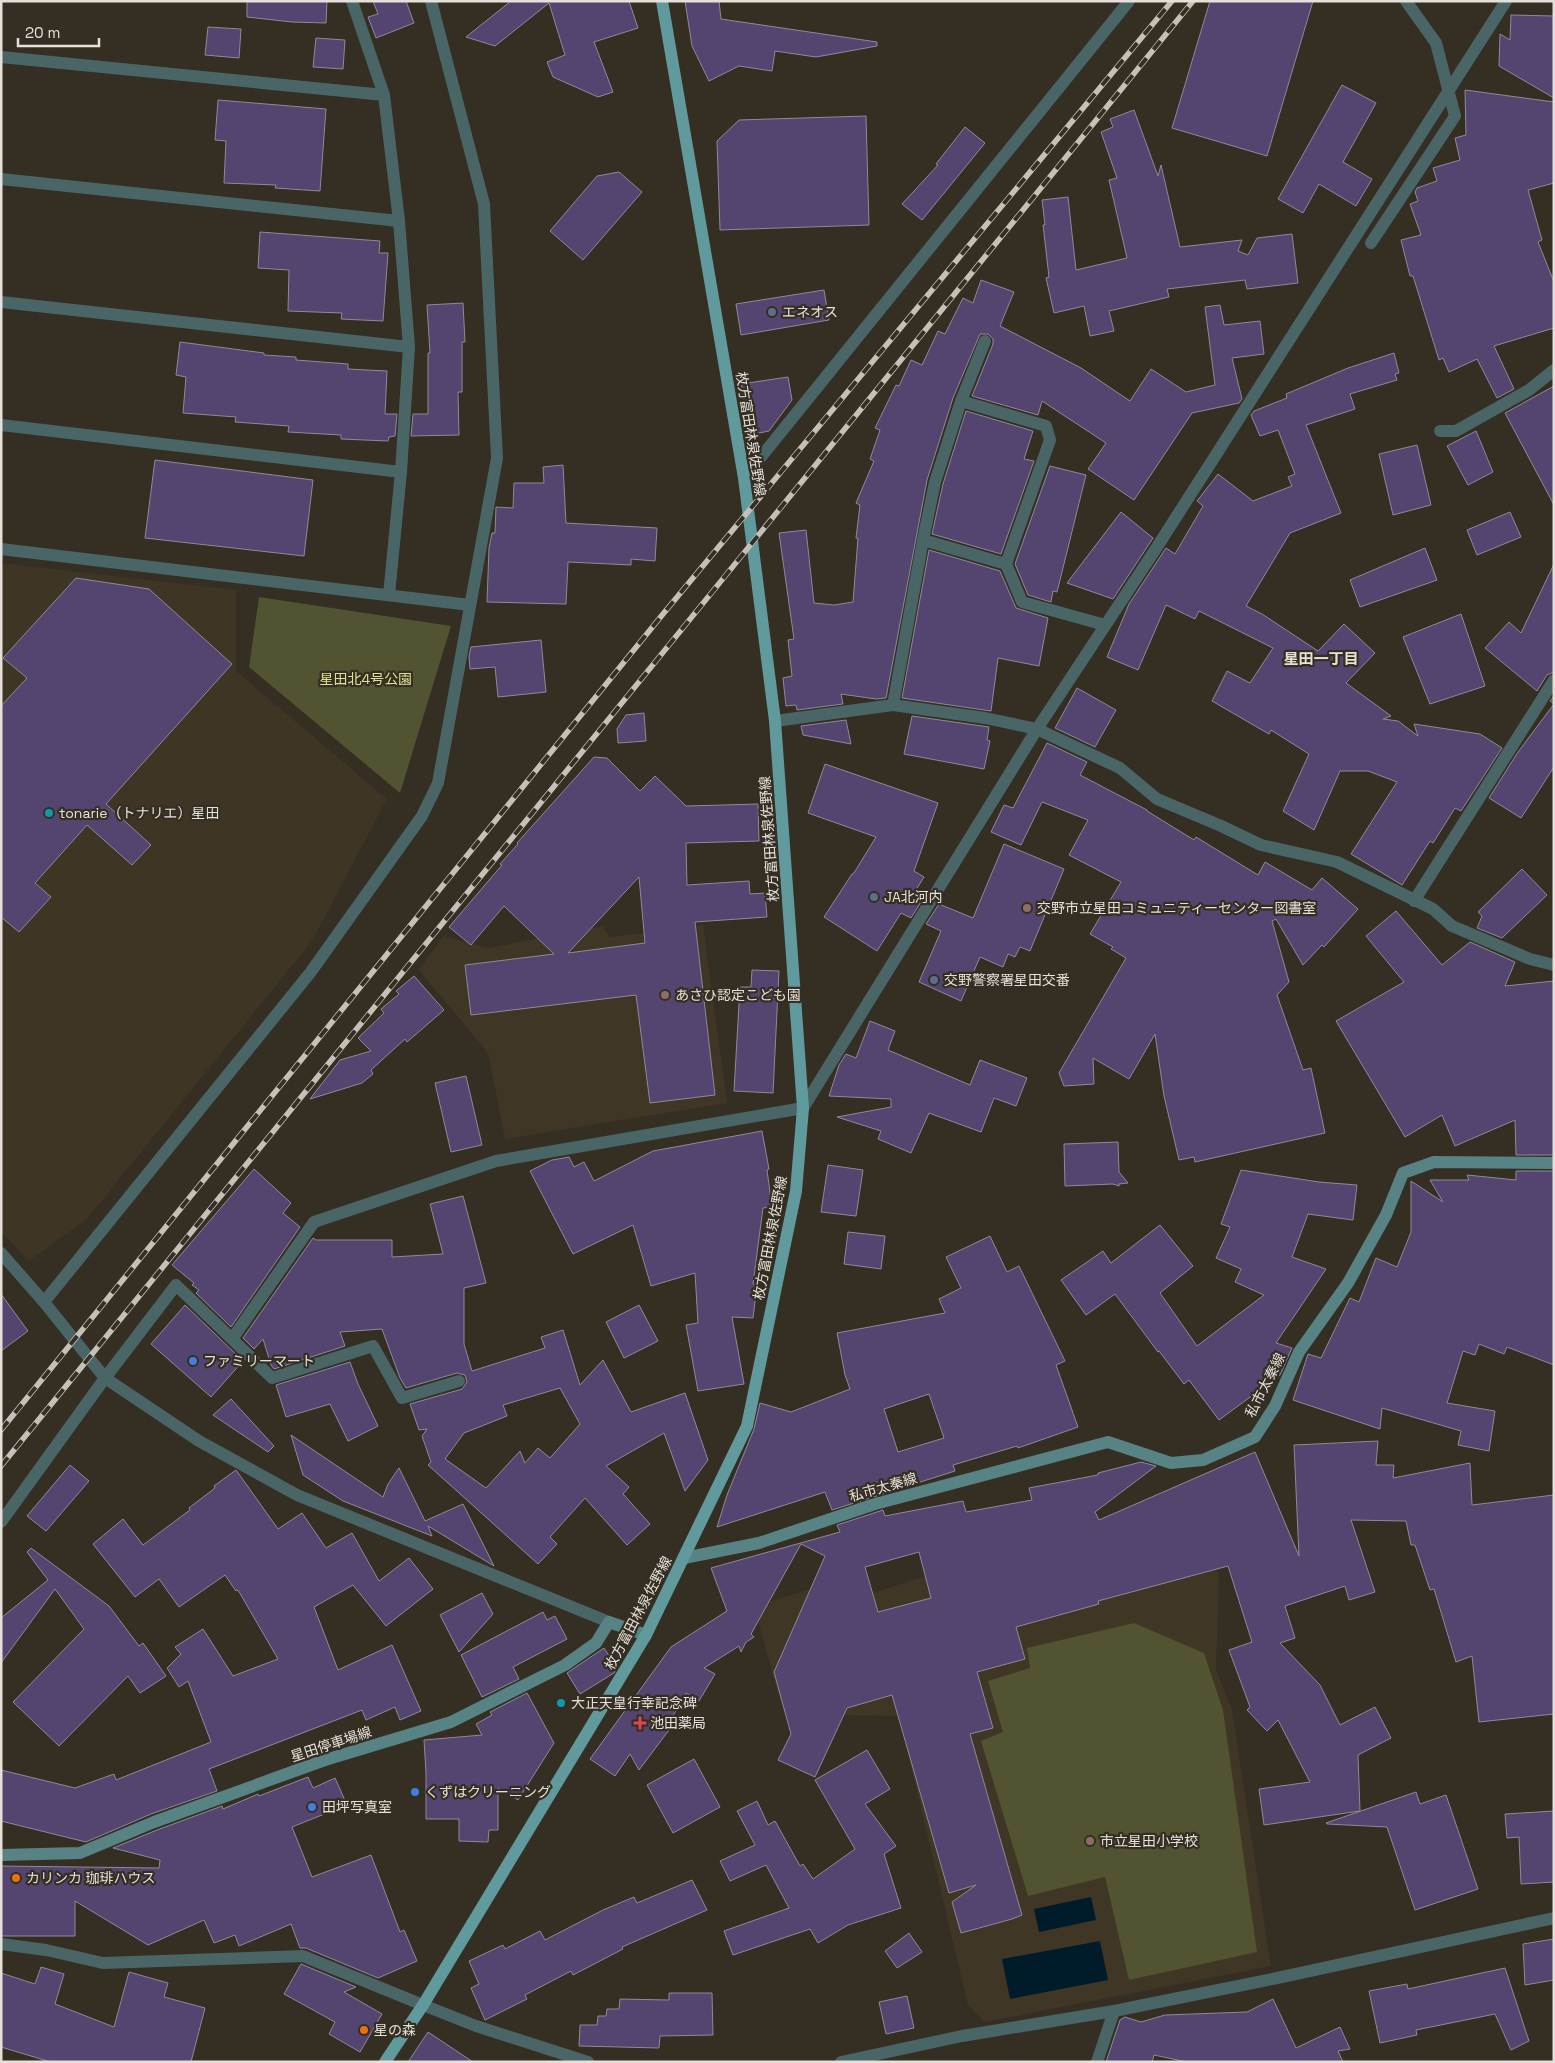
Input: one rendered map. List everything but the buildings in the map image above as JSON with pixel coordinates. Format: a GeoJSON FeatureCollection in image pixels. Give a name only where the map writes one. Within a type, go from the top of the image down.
{"type":"FeatureCollection","features":[{"type":"Feature","properties":{"kind":"main road","name":"枚方富田林泉佐野線"},"geometry":{"type":"LineString","coordinates":[[385,2062],[423,2005],[646,1636],[747,1426],[796,1191],[804,1108],[775,720],[744,478],[662,1]]}},
{"type":"Feature","properties":{"kind":"main road","name":"私市太秦線"},"geometry":{"type":"LineString","coordinates":[[684,1558],[759,1542],[875,1504],[1108,1442],[1171,1463],[1203,1460],[1255,1437],[1275,1406],[1299,1352],[1348,1283],[1386,1215],[1402,1173],[1434,1162],[1554,1163]]}},
{"type":"Feature","properties":{"kind":"main road"},"geometry":{"type":"LineString","coordinates":[[609,1622],[646,1636]]}},
{"type":"Feature","properties":{"kind":"main road","name":"星田停車場線"},"geometry":{"type":"LineString","coordinates":[[1,1854],[80,1852],[154,1822],[325,1760],[451,1722],[565,1665],[596,1644],[609,1622]]}},
{"type":"Feature","properties":{"kind":"street"},"geometry":{"type":"LineString","coordinates":[[352,1],[384,95],[399,221],[409,347],[402,472],[389,595]]}},
{"type":"Feature","properties":{"kind":"street"},"geometry":{"type":"LineString","coordinates":[[44,1302],[310,973],[422,816],[438,783],[497,458],[484,204],[432,1]]}},
{"type":"Feature","properties":{"kind":"street"},"geometry":{"type":"LineString","coordinates":[[744,478],[1129,1]]}},
{"type":"Feature","properties":{"kind":"street"},"geometry":{"type":"LineString","coordinates":[[1371,242],[1455,116],[1436,43],[1406,1]]}},
{"type":"Feature","properties":{"kind":"street"},"geometry":{"type":"LineString","coordinates":[[232,1340],[314,1222],[496,1161],[804,1108],[1037,729],[1106,625],[1506,1]]}},
{"type":"Feature","properties":{"kind":"street"},"geometry":{"type":"LineString","coordinates":[[1,57],[384,95]]}},
{"type":"Feature","properties":{"kind":"street"},"geometry":{"type":"LineString","coordinates":[[1,180],[399,221]]}},
{"type":"Feature","properties":{"kind":"street"},"geometry":{"type":"LineString","coordinates":[[1,302],[409,347]]}},
{"type":"Feature","properties":{"kind":"street"},"geometry":{"type":"LineString","coordinates":[[893,705],[935,482],[961,401],[986,341]]}},
{"type":"Feature","properties":{"kind":"street"},"geometry":{"type":"LineString","coordinates":[[1440,431],[1456,431],[1529,390],[1554,370]]}},
{"type":"Feature","properties":{"kind":"street"},"geometry":{"type":"LineString","coordinates":[[961,401],[1046,426],[1050,440],[1006,564],[1022,602],[1106,625]]}},
{"type":"Feature","properties":{"kind":"street"},"geometry":{"type":"LineString","coordinates":[[1,425],[402,472]]}},
{"type":"Feature","properties":{"kind":"street"},"geometry":{"type":"LineString","coordinates":[[923,540],[1006,564]]}},
{"type":"Feature","properties":{"kind":"street"},"geometry":{"type":"LineString","coordinates":[[1,549],[470,605]]}},
{"type":"Feature","properties":{"kind":"street"},"geometry":{"type":"LineString","coordinates":[[1414,901],[1554,680]]}},
{"type":"Feature","properties":{"kind":"street"},"geometry":{"type":"LineString","coordinates":[[775,720],[893,705],[985,718],[1037,729],[1120,768],[1157,799],[1261,845],[1337,862],[1433,909],[1452,926],[1530,958],[1554,965]]}},
{"type":"Feature","properties":{"kind":"street"},"geometry":{"type":"LineString","coordinates":[[1,1253],[106,1378],[199,1441],[297,1495],[609,1622]]}},
{"type":"Feature","properties":{"kind":"street"},"geometry":{"type":"LineString","coordinates":[[1,1522],[176,1285],[272,1378],[373,1346],[402,1398],[459,1381]]}},
{"type":"Feature","properties":{"kind":"street"},"geometry":{"type":"LineString","coordinates":[[841,2062],[962,2036],[1114,2011],[1554,1918]]}},
{"type":"Feature","properties":{"kind":"street"},"geometry":{"type":"LineString","coordinates":[[1,1944],[46,1950],[104,1963],[303,1956],[476,2026],[588,2062]]}},
{"type":"Feature","properties":{"kind":"street"},"geometry":{"type":"LineString","coordinates":[[1097,2062],[1114,2011]]}},
{"type":"Feature","properties":{"kind":"shaded area"},"geometry":{"type":"Polygon","coordinates":[[[1,563],[236,590],[236,671],[387,799],[312,941],[87,1219],[29,1261],[1,1232],[1,563]]]}},
{"type":"Feature","properties":{"kind":"shaded area"},"geometry":{"type":"Polygon","coordinates":[[[703,925],[727,1103],[505,1139],[488,1053],[419,970],[443,936],[489,948],[602,926],[610,937],[703,925]]]}},
{"type":"Feature","properties":{"kind":"shaded area","name":"市立星田小学校"},"geometry":{"type":"Polygon","coordinates":[[[1208,1536],[1219,1578],[1216,1669],[1232,1710],[1271,1966],[985,2022],[968,2005],[899,1716],[841,1715],[780,1700],[754,1606],[852,1577],[860,1597],[1018,1547],[1208,1536]]]}},
{"type":"Feature","properties":{"kind":"green space","name":"星田北4号公園"},"geometry":{"type":"Polygon","coordinates":[[[259,597],[451,626],[400,793],[249,667],[259,597]]]}},
{"type":"Feature","properties":{"kind":"green space"},"geometry":{"type":"Polygon","coordinates":[[[1134,1623],[1204,1653],[1223,1710],[1257,1952],[1129,1980],[1105,1877],[1028,1896],[981,1741],[1003,1732],[988,1681],[1030,1668],[1027,1648],[1134,1623]]]}},
{"type":"Feature","properties":{"kind":"water"},"geometry":{"type":"Polygon","coordinates":[[[1091,1897],[1096,1920],[1039,1932],[1034,1909],[1091,1897]]]}},
{"type":"Feature","properties":{"kind":"water"},"geometry":{"type":"Polygon","coordinates":[[[1100,1941],[1108,1980],[1010,1999],[1002,1959],[1100,1941]]]}},
{"type":"Feature","properties":{"kind":"railway"},"geometry":{"type":"LineString","coordinates":[[1,1430],[663,614],[1172,1]]}},
{"type":"Feature","properties":{"kind":"railway"},"geometry":{"type":"LineString","coordinates":[[1,1466],[1193,1]]}},
{"type":"Feature","properties":{"kind":"place","name":"エネオス"},"geometry":{"type":"Point","coordinates":[772,312]}},
{"type":"Feature","properties":{"kind":"place","name":"tonarie（トナリエ）星田"},"geometry":{"type":"Point","coordinates":[49,813]}},
{"type":"Feature","properties":{"kind":"place","name":"JA北河内"},"geometry":{"type":"Point","coordinates":[874,897]}},
{"type":"Feature","properties":{"kind":"place","name":"交野市立星田コミュニティーセンター図書室"},"geometry":{"type":"Point","coordinates":[1027,908]}},
{"type":"Feature","properties":{"kind":"place","name":"交野警察署星田交番"},"geometry":{"type":"Point","coordinates":[934,980]}},
{"type":"Feature","properties":{"kind":"place","name":"あさひ認定こども園"},"geometry":{"type":"Point","coordinates":[665,995]}},
{"type":"Feature","properties":{"kind":"place","name":"ファミリーマート"},"geometry":{"type":"Point","coordinates":[193,1361]}},
{"type":"Feature","properties":{"kind":"place","name":"大正天皇行幸記念碑"},"geometry":{"type":"Point","coordinates":[561,1703]}},
{"type":"Feature","properties":{"kind":"place","name":"池田薬局"},"geometry":{"type":"Point","coordinates":[640,1723]}},
{"type":"Feature","properties":{"kind":"place","name":"くずはクリーニング"},"geometry":{"type":"Point","coordinates":[415,1792]}},
{"type":"Feature","properties":{"kind":"place","name":"田坪写真室"},"geometry":{"type":"Point","coordinates":[312,1807]}},
{"type":"Feature","properties":{"kind":"place","name":"市立星田小学校"},"geometry":{"type":"Point","coordinates":[1090,1841]}},
{"type":"Feature","properties":{"kind":"place","name":"カリンカ 珈琲ハウス"},"geometry":{"type":"Point","coordinates":[16,1878]}},
{"type":"Feature","properties":{"kind":"place","name":"星の森"},"geometry":{"type":"Point","coordinates":[364,2030]}},
{"type":"Feature","properties":{"kind":"district","name":"星田一丁目"},"geometry":{"type":"Point","coordinates":[1321,658]}}]}
